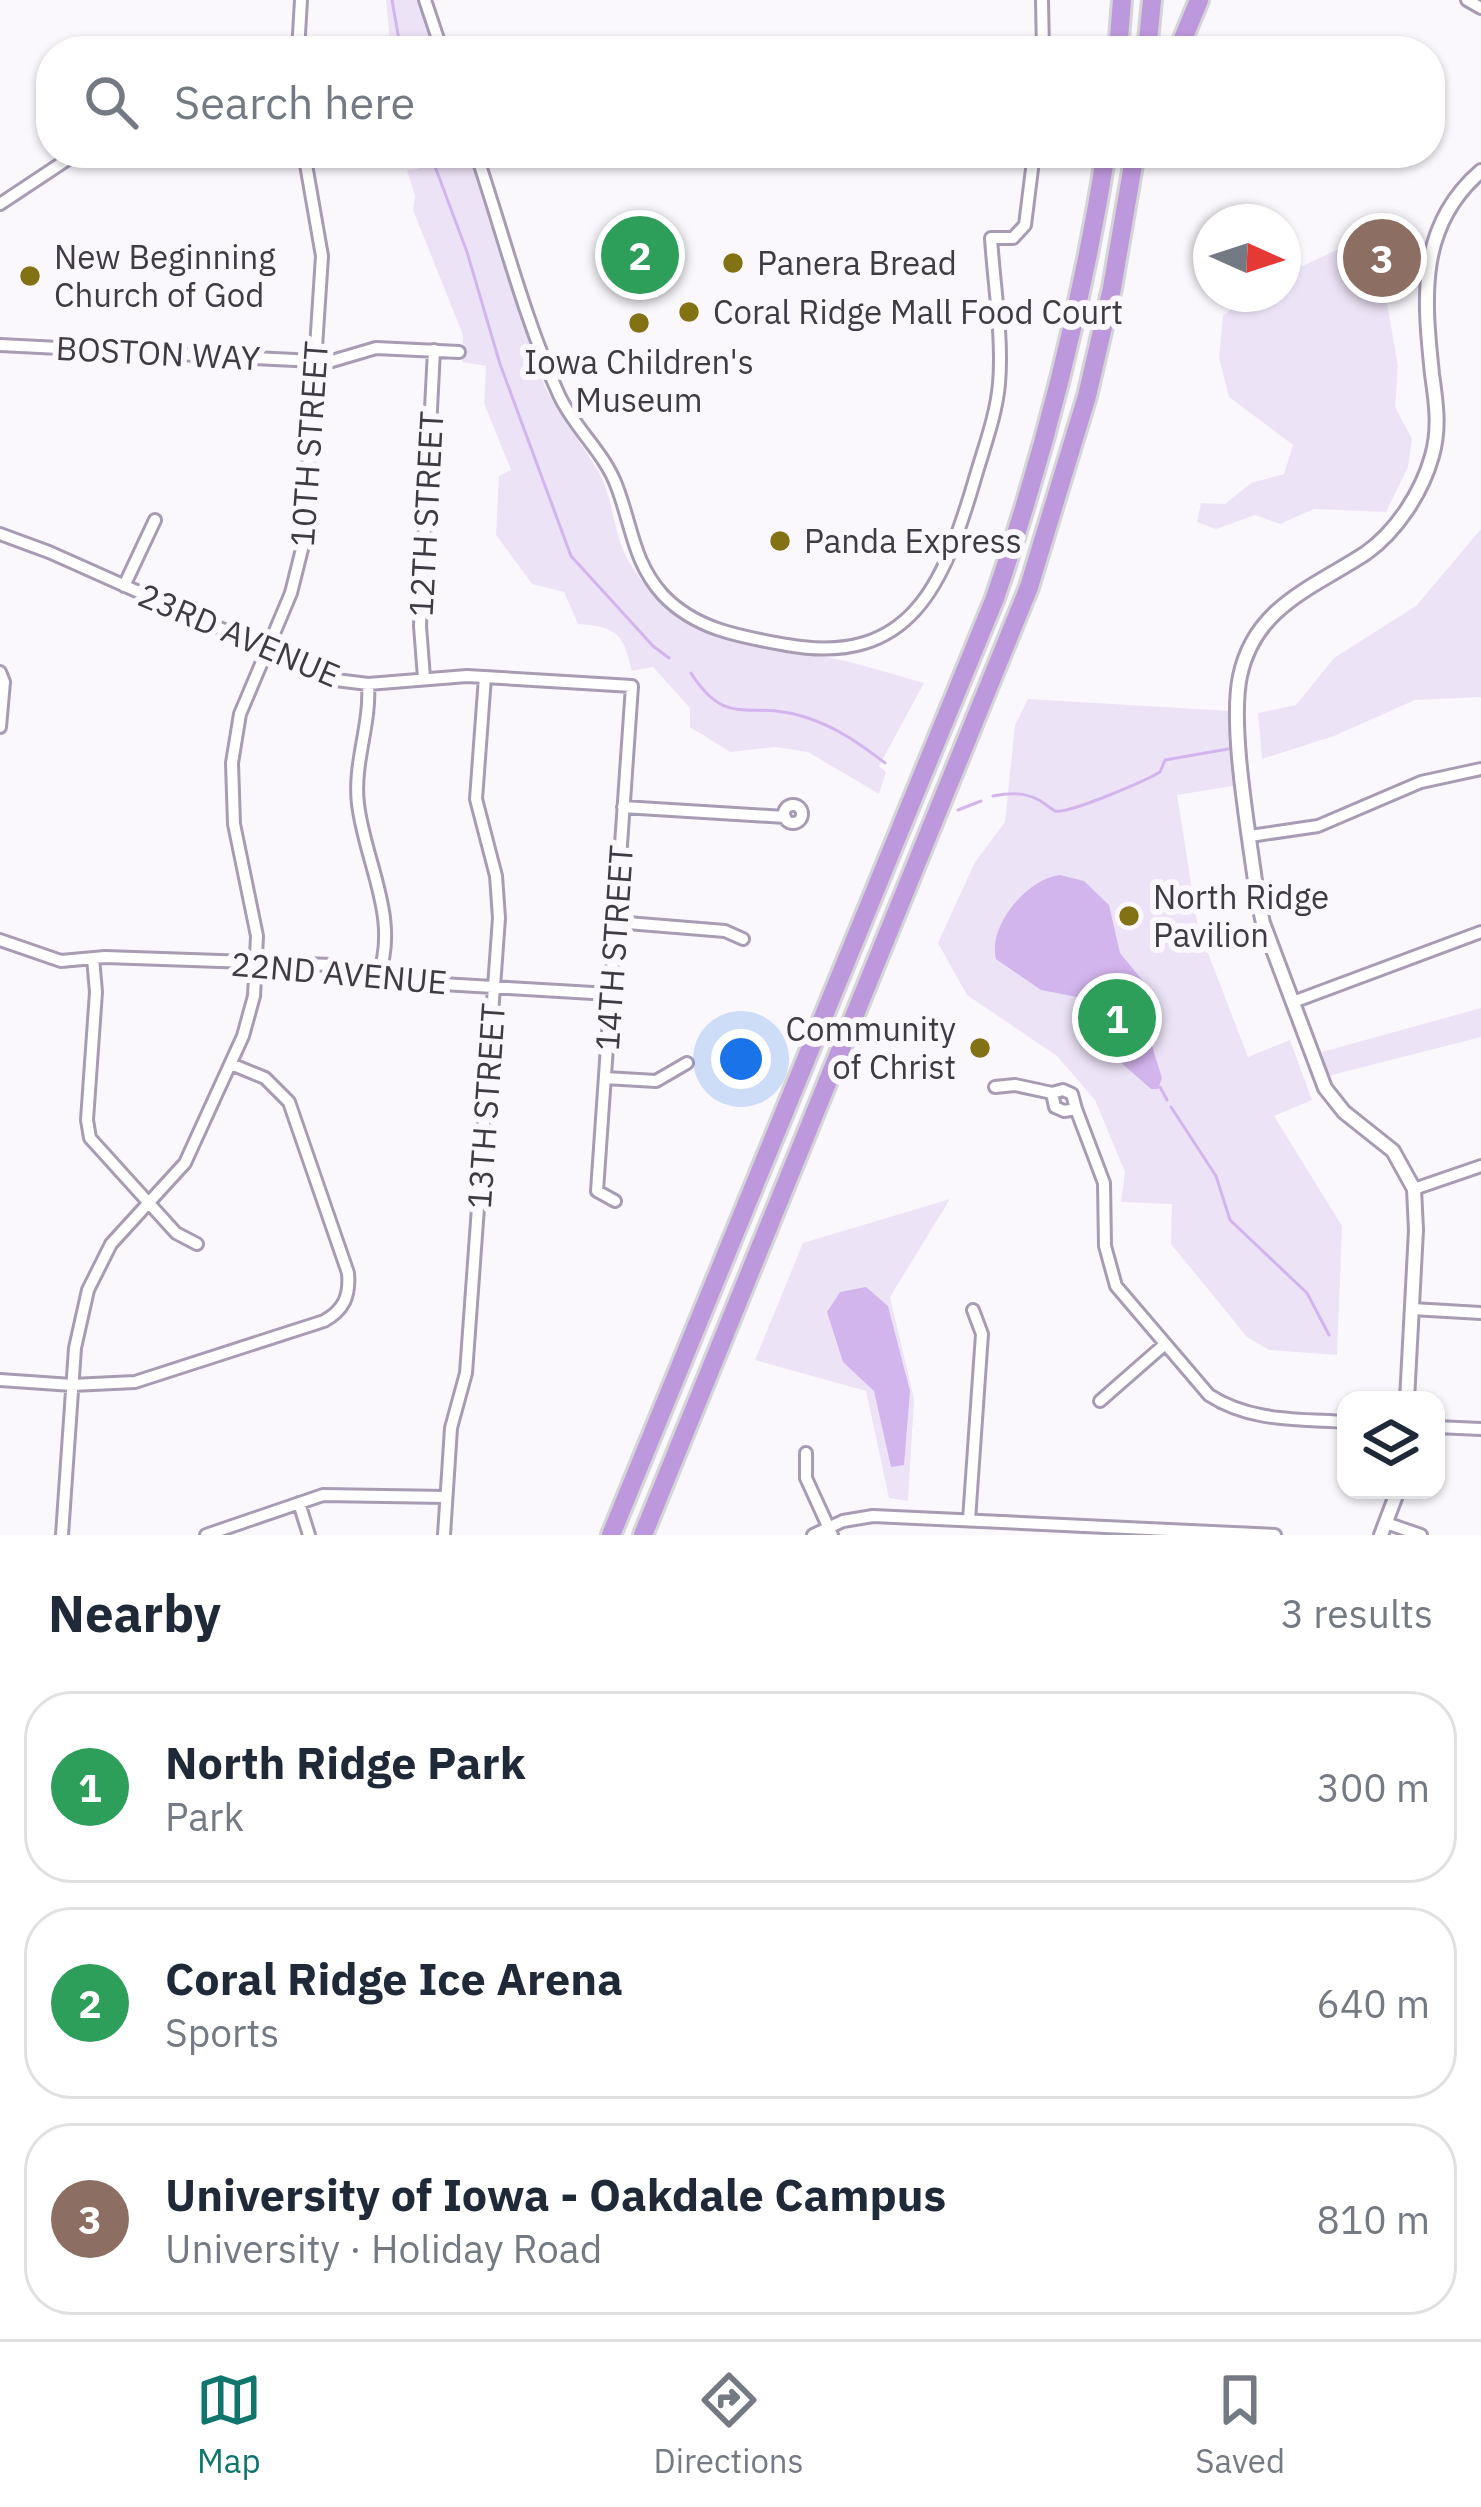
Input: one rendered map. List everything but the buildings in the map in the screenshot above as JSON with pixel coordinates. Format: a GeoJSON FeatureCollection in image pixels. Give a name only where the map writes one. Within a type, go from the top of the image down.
{"type":"FeatureCollection","features":[{"type":"Feature","properties":{"kind":"highway"},"geometry":{"type":"LineString","coordinates":[[1109,0],[1113,36]]}},
{"type":"Feature","properties":{"kind":"highway"},"geometry":{"type":"LineString","coordinates":[[1117,36],[1123,0]]}},
{"type":"Feature","properties":{"kind":"highway"},"geometry":{"type":"LineString","coordinates":[[1148,36],[1151,0]]}},
{"type":"Feature","properties":{"kind":"highway"},"geometry":{"type":"LineString","coordinates":[[1184,36],[1199,0]]}},
{"type":"Feature","properties":{"kind":"highway"},"geometry":{"type":"LineString","coordinates":[[611,1535],[995,598],[1052,416],[1096,214],[1101,168]]}},
{"type":"Feature","properties":{"kind":"highway"},"geometry":{"type":"LineString","coordinates":[[1103,329],[1132,168]]}},
{"type":"Feature","properties":{"kind":"highway"},"geometry":{"type":"LineString","coordinates":[[643,1535],[1014,626],[1055,511],[1145,168]]}},
{"type":"Feature","properties":{"kind":"street"},"geometry":{"type":"LineString","coordinates":[[299,36],[301,0]]}},
{"type":"Feature","properties":{"kind":"street"},"geometry":{"type":"LineString","coordinates":[[425,0],[437,36]]}},
{"type":"Feature","properties":{"kind":"street"},"geometry":{"type":"LineString","coordinates":[[1042,0],[1043,36]]}},
{"type":"Feature","properties":{"kind":"street"},"geometry":{"type":"LineString","coordinates":[[1467,0],[1481,8]]}},
{"type":"Feature","properties":{"kind":"street"},"geometry":{"type":"LineString","coordinates":[[0,204],[54,168]]}},
{"type":"Feature","properties":{"kind":"street","name":"10TH STREET"},"geometry":{"type":"LineString","coordinates":[[62,1535],[79,1317],[88,1289],[111,1244],[184,1163],[250,1016],[258,962],[255,917],[234,824],[231,783],[240,714],[291,593],[303,545],[322,256],[307,168]]}},
{"type":"Feature","properties":{"kind":"street"},"geometry":{"type":"LineString","coordinates":[[481,168],[547,366],[567,413],[617,487],[629,535],[650,580],[670,602],[720,632],[825,651],[858,646],[898,626],[926,598],[947,561],[973,487],[998,389],[992,238],[1013,238],[1022,231],[1032,168]]}},
{"type":"Feature","properties":{"kind":"street"},"geometry":{"type":"LineString","coordinates":[[1407,1391],[1417,1230],[1414,1189],[1393,1151],[1345,1112],[1325,1088],[1258,907],[1238,719],[1244,662],[1260,629],[1281,604],[1365,553],[1389,532],[1426,474],[1437,430],[1425,309],[1428,258],[1445,214],[1481,171]]}},
{"type":"Feature","properties":{"kind":"street","name":"BOSTON WAY"},"geometry":{"type":"LineString","coordinates":[[0,345],[316,361],[376,348],[459,352]]}},
{"type":"Feature","properties":{"kind":"street","name":"12TH STREET"},"geometry":{"type":"LineString","coordinates":[[424,678],[419,626],[434,350]]}},
{"type":"Feature","properties":{"kind":"street"},"geometry":{"type":"LineString","coordinates":[[124,586],[155,520]]}},
{"type":"Feature","properties":{"kind":"street","name":"23RD AVENUE"},"geometry":{"type":"LineString","coordinates":[[0,534],[336,680],[368,684],[485,677],[632,686]]}},
{"type":"Feature","properties":{"kind":"street"},"geometry":{"type":"LineString","coordinates":[[0,672],[4,682],[0,727]]}},
{"type":"Feature","properties":{"kind":"street","name":"13TH STREET"},"geometry":{"type":"LineString","coordinates":[[444,1535],[451,1428],[466,1373],[494,986],[498,895],[475,780],[485,677]]}},
{"type":"Feature","properties":{"kind":"street"},"geometry":{"type":"LineString","coordinates":[[368,684],[356,786],[386,925],[386,950],[378,977]]}},
{"type":"Feature","properties":{"kind":"street","name":"14TH STREET"},"geometry":{"type":"LineString","coordinates":[[615,1201],[597,1191],[632,686]]}},
{"type":"Feature","properties":{"kind":"street"},"geometry":{"type":"LineString","coordinates":[[1250,836],[1318,826],[1421,782],[1481,769]]}},
{"type":"Feature","properties":{"kind":"street"},"geometry":{"type":"LineString","coordinates":[[623,807],[784,817]]}},
{"type":"Feature","properties":{"kind":"street"},"geometry":{"type":"LineString","coordinates":[[615,922],[725,931],[743,939]]}},
{"type":"Feature","properties":{"kind":"street"},"geometry":{"type":"LineString","coordinates":[[1293,1002],[1481,932]]}},
{"type":"Feature","properties":{"kind":"street","name":"22ND AVENUE"},"geometry":{"type":"LineString","coordinates":[[0,940],[61,961],[332,965],[378,977],[610,994]]}},
{"type":"Feature","properties":{"kind":"street"},"geometry":{"type":"LineString","coordinates":[[93,958],[96,992],[87,1128],[95,1146],[176,1233],[197,1244]]}},
{"type":"Feature","properties":{"kind":"street"},"geometry":{"type":"LineString","coordinates":[[605,1078],[656,1081],[687,1063]]}},
{"type":"Feature","properties":{"kind":"street"},"geometry":{"type":"LineString","coordinates":[[0,1380],[72,1384],[158,1377],[324,1321],[346,1302],[348,1273],[289,1102],[265,1078],[231,1064]]}},
{"type":"Feature","properties":{"kind":"street"},"geometry":{"type":"LineString","coordinates":[[995,1087],[1015,1085],[1052,1093],[1058,1109],[1076,1109],[1105,1183],[1105,1246],[1111,1277],[1209,1395],[1240,1412],[1337,1421]]}},
{"type":"Feature","properties":{"kind":"street"},"geometry":{"type":"LineString","coordinates":[[1414,1189],[1481,1166]]}},
{"type":"Feature","properties":{"kind":"street"},"geometry":{"type":"LineString","coordinates":[[1412,1309],[1481,1313]]}},
{"type":"Feature","properties":{"kind":"street"},"geometry":{"type":"LineString","coordinates":[[969,1520],[982,1334],[973,1310]]}},
{"type":"Feature","properties":{"kind":"street"},"geometry":{"type":"LineString","coordinates":[[1100,1401],[1164,1345]]}},
{"type":"Feature","properties":{"kind":"street"},"geometry":{"type":"LineString","coordinates":[[1445,1427],[1481,1429]]}},
{"type":"Feature","properties":{"kind":"street"},"geometry":{"type":"LineString","coordinates":[[806,1453],[806,1478],[830,1531]]}},
{"type":"Feature","properties":{"kind":"street"},"geometry":{"type":"LineString","coordinates":[[206,1535],[338,1494],[446,1497]]}},
{"type":"Feature","properties":{"kind":"street"},"geometry":{"type":"LineString","coordinates":[[1395,1499],[1383,1529],[1421,1535]]}},
{"type":"Feature","properties":{"kind":"street"},"geometry":{"type":"LineString","coordinates":[[298,1503],[310,1535]]}},
{"type":"Feature","properties":{"kind":"street"},"geometry":{"type":"LineString","coordinates":[[813,1535],[873,1516],[1052,1530],[1275,1535]]}},
{"type":"Feature","properties":{"kind":"shaded area"},"geometry":{"type":"Polygon","coordinates":[[[386,0],[420,0],[431,36],[390,36],[386,0]]]}},
{"type":"Feature","properties":{"kind":"shaded area"},"geometry":{"type":"Polygon","coordinates":[[[474,168],[545,387],[599,473],[623,550],[645,585],[666,605],[714,631],[924,683],[879,766],[886,772],[879,794],[808,752],[775,747],[730,752],[690,727],[690,708],[653,667],[632,671],[616,634],[578,624],[564,592],[532,584],[496,535],[499,476],[511,470],[484,403],[486,366],[462,362],[463,335],[413,210],[415,196],[407,170],[474,168]]]}},
{"type":"Feature","properties":{"kind":"shaded area"},"geometry":{"type":"Polygon","coordinates":[[[1341,248],[1360,256],[1387,303],[1398,366],[1395,407],[1412,439],[1408,467],[1386,512],[1314,509],[1280,524],[1255,515],[1216,529],[1197,522],[1201,503],[1225,504],[1251,483],[1284,474],[1293,445],[1229,397],[1219,358],[1223,316],[1228,312],[1301,312],[1301,267],[1341,248]]]}},
{"type":"Feature","properties":{"kind":"shaded area"},"geometry":{"type":"Polygon","coordinates":[[[1481,529],[1481,697],[1415,700],[1334,736],[1262,759],[1258,713],[1296,705],[1334,658],[1416,606],[1481,529]]]}},
{"type":"Feature","properties":{"kind":"shaded area"},"geometry":{"type":"Polygon","coordinates":[[[1028,699],[1231,711],[1239,785],[1177,795],[1198,927],[1248,1057],[1290,1040],[1312,1100],[1274,1116],[1342,1226],[1337,1355],[1269,1350],[1247,1337],[1171,1244],[1172,1204],[1121,1202],[1125,1172],[1095,1100],[1057,1056],[967,995],[938,943],[975,862],[1005,822],[1015,725],[1028,699]]]}},
{"type":"Feature","properties":{"kind":"shaded area"},"geometry":{"type":"Polygon","coordinates":[[[1060,875],[1084,881],[1109,905],[1120,953],[1143,981],[1148,995],[1151,1043],[1162,1078],[1158,1089],[1151,1089],[1094,1039],[1077,997],[1041,990],[996,959],[998,932],[1013,906],[1035,885],[1060,875]]]}},
{"type":"Feature","properties":{"kind":"shaded area"},"geometry":{"type":"Polygon","coordinates":[[[1481,1008],[1481,1037],[1328,1076],[1322,1052],[1481,1008]]]}},
{"type":"Feature","properties":{"kind":"shaded area"},"geometry":{"type":"Polygon","coordinates":[[[950,1199],[890,1297],[914,1399],[908,1501],[889,1498],[866,1391],[755,1360],[803,1243],[950,1199]]]}},
{"type":"Feature","properties":{"kind":"shaded area"},"geometry":{"type":"Polygon","coordinates":[[[866,1287],[888,1306],[910,1391],[904,1465],[891,1467],[874,1391],[843,1362],[827,1312],[840,1292],[866,1287]]]}},
{"type":"Feature","properties":{"kind":"waterway"},"geometry":{"type":"LineString","coordinates":[[392,0],[398,36]]}},
{"type":"Feature","properties":{"kind":"waterway"},"geometry":{"type":"LineString","coordinates":[[436,168],[467,252],[500,364],[571,556],[669,658]]}},
{"type":"Feature","properties":{"kind":"waterway"},"geometry":{"type":"LineString","coordinates":[[691,673],[704,691],[728,707],[805,717],[847,736],[885,763]]}},
{"type":"Feature","properties":{"kind":"waterway"},"geometry":{"type":"LineString","coordinates":[[993,796],[1028,796],[1063,811],[1152,776],[1160,772],[1165,760],[1228,749]]}},
{"type":"Feature","properties":{"kind":"waterway"},"geometry":{"type":"LineString","coordinates":[[958,810],[981,801]]}},
{"type":"Feature","properties":{"kind":"waterway"},"geometry":{"type":"LineString","coordinates":[[1160,1087],[1167,1100]]}},
{"type":"Feature","properties":{"kind":"waterway"},"geometry":{"type":"LineString","coordinates":[[1171,1107],[1216,1176],[1230,1220],[1307,1293],[1329,1335]]}},
{"type":"Feature","properties":{"kind":"place","name":"Coral Ridge Ice Arena"},"geometry":{"type":"Point","coordinates":[640,255]}},
{"type":"Feature","properties":{"kind":"place","name":"University of Iowa - Oakdale Campus"},"geometry":{"type":"Point","coordinates":[1382,258]}},
{"type":"Feature","properties":{"kind":"place","name":"Panera Bread"},"geometry":{"type":"Point","coordinates":[733,263]}},
{"type":"Feature","properties":{"kind":"place","name":"New Beginning Church of God"},"geometry":{"type":"Point","coordinates":[30,276]}},
{"type":"Feature","properties":{"kind":"place","name":"Coral Ridge Mall Food Court"},"geometry":{"type":"Point","coordinates":[689,312]}},
{"type":"Feature","properties":{"kind":"place","name":"Iowa Children's Museum"},"geometry":{"type":"Point","coordinates":[639,323]}},
{"type":"Feature","properties":{"kind":"place","name":"Panda Express"},"geometry":{"type":"Point","coordinates":[780,541]}},
{"type":"Feature","properties":{"kind":"place","name":"North Ridge Pavilion"},"geometry":{"type":"Point","coordinates":[1129,916]}},
{"type":"Feature","properties":{"kind":"place","name":"North Ridge Park"},"geometry":{"type":"Point","coordinates":[1117,1018]}},
{"type":"Feature","properties":{"kind":"place","name":"Community of Christ"},"geometry":{"type":"Point","coordinates":[980,1048]}}]}
